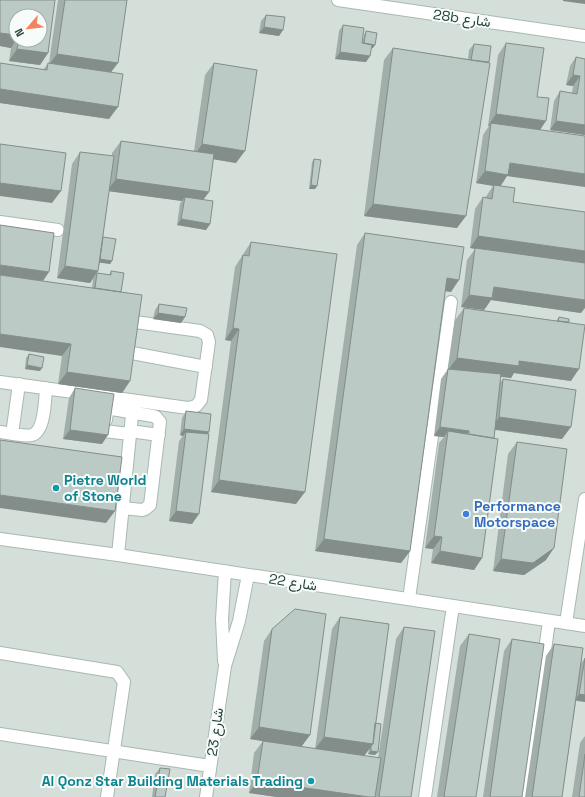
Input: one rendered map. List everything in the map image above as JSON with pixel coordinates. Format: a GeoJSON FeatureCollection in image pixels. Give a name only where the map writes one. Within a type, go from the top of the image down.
{"type":"FeatureCollection","features":[{"type":"Feature","properties":{"kind":"street","name":"28b شارع"},"geometry":{"type":"LineString","coordinates":[[338,0],[585,36]]}},
{"type":"Feature","properties":{"kind":"street"},"geometry":{"type":"LineString","coordinates":[[0,222],[58,230]]}},
{"type":"Feature","properties":{"kind":"street"},"geometry":{"type":"LineString","coordinates":[[409,599],[451,302]]}},
{"type":"Feature","properties":{"kind":"street"},"geometry":{"type":"LineString","coordinates":[[0,382],[46,388],[133,406],[192,408],[196,406],[201,400],[209,338],[204,332],[135,322]]}},
{"type":"Feature","properties":{"kind":"street"},"geometry":{"type":"LineString","coordinates":[[132,353],[206,367]]}},
{"type":"Feature","properties":{"kind":"street"},"geometry":{"type":"LineString","coordinates":[[19,384],[6,433],[28,436],[35,434],[38,431],[42,424],[46,388]]}},
{"type":"Feature","properties":{"kind":"street"},"geometry":{"type":"LineString","coordinates":[[118,555],[133,406]]}},
{"type":"Feature","properties":{"kind":"street"},"geometry":{"type":"LineString","coordinates":[[123,508],[142,510],[150,505],[159,435],[160,424],[156,417],[133,406],[108,410],[106,414],[104,436],[130,432],[159,435]]}},
{"type":"Feature","properties":{"kind":"street"},"geometry":{"type":"LineString","coordinates":[[566,623],[585,499]]}},
{"type":"Feature","properties":{"kind":"street","name":"شارع 22"},"geometry":{"type":"LineString","coordinates":[[0,539],[118,555],[585,626]]}},
{"type":"Feature","properties":{"kind":"street","name":"شارع 23"},"geometry":{"type":"LineString","coordinates":[[225,571],[222,619],[225,666]]}},
{"type":"Feature","properties":{"kind":"street","name":"شارع 23"},"geometry":{"type":"LineString","coordinates":[[206,797],[225,666],[239,621],[248,575]]}},
{"type":"Feature","properties":{"kind":"street"},"geometry":{"type":"LineString","coordinates":[[425,797],[453,606]]}},
{"type":"Feature","properties":{"kind":"street"},"geometry":{"type":"LineString","coordinates":[[525,797],[549,621]]}},
{"type":"Feature","properties":{"kind":"street"},"geometry":{"type":"LineString","coordinates":[[0,653],[117,672],[124,682],[107,797]]}},
{"type":"Feature","properties":{"kind":"street"},"geometry":{"type":"LineString","coordinates":[[0,734],[210,766]]}},
{"type":"Feature","properties":{"kind":"shaded area"},"geometry":{"type":"Polygon","coordinates":[[[0,0],[585,0],[585,797],[0,797],[0,0]]]}},
{"type":"Feature","properties":{"kind":"building"},"geometry":{"type":"Polygon","coordinates":[[[0,0],[55,0],[48,53],[17,49],[48,48],[48,8],[8,8],[8,34],[0,33],[0,0]]]}},
{"type":"Feature","properties":{"kind":"building"},"geometry":{"type":"Polygon","coordinates":[[[65,0],[127,0],[118,63],[57,54],[65,0]]]}},
{"type":"Feature","properties":{"kind":"building"},"geometry":{"type":"Polygon","coordinates":[[[266,15],[285,17],[283,30],[264,27],[266,15]]]}},
{"type":"Feature","properties":{"kind":"building"},"geometry":{"type":"Polygon","coordinates":[[[343,25],[364,28],[362,43],[372,45],[370,56],[340,52],[343,25]]]}},
{"type":"Feature","properties":{"kind":"building"},"geometry":{"type":"Polygon","coordinates":[[[366,31],[377,33],[375,45],[364,43],[366,31]]]}},
{"type":"Feature","properties":{"kind":"building"},"geometry":{"type":"Polygon","coordinates":[[[506,43],[544,48],[537,97],[549,98],[546,121],[496,114],[506,43]]]}},
{"type":"Feature","properties":{"kind":"building"},"geometry":{"type":"Polygon","coordinates":[[[474,44],[491,46],[489,62],[471,60],[474,44]]]}},
{"type":"Feature","properties":{"kind":"building"},"geometry":{"type":"Polygon","coordinates":[[[393,48],[490,63],[466,216],[373,204],[393,48]]]}},
{"type":"Feature","properties":{"kind":"building"},"geometry":{"type":"Polygon","coordinates":[[[576,57],[585,59],[585,125],[556,121],[560,91],[577,94],[580,76],[573,75],[576,57]]]}},
{"type":"Feature","properties":{"kind":"building"},"geometry":{"type":"Polygon","coordinates":[[[0,63],[47,70],[48,63],[123,74],[118,107],[0,89],[0,63]]]}},
{"type":"Feature","properties":{"kind":"building"},"geometry":{"type":"Polygon","coordinates":[[[214,63],[257,70],[245,151],[202,144],[214,63]]]}},
{"type":"Feature","properties":{"kind":"building"},"geometry":{"type":"Polygon","coordinates":[[[491,123],[585,136],[585,174],[510,163],[508,175],[485,171],[491,123]]]}},
{"type":"Feature","properties":{"kind":"building"},"geometry":{"type":"Polygon","coordinates":[[[121,141],[214,154],[209,192],[116,179],[121,141]]]}},
{"type":"Feature","properties":{"kind":"building"},"geometry":{"type":"Polygon","coordinates":[[[0,144],[66,153],[61,191],[0,183],[0,144]]]}},
{"type":"Feature","properties":{"kind":"building"},"geometry":{"type":"Polygon","coordinates":[[[80,152],[114,156],[98,271],[65,266],[80,152]]]}},
{"type":"Feature","properties":{"kind":"building"},"geometry":{"type":"Polygon","coordinates":[[[314,159],[321,160],[317,186],[311,185],[314,159]]]}},
{"type":"Feature","properties":{"kind":"building"},"geometry":{"type":"Polygon","coordinates":[[[494,185],[515,188],[513,202],[585,212],[585,251],[478,236],[483,197],[492,199],[494,185]]]}},
{"type":"Feature","properties":{"kind":"building"},"geometry":{"type":"Polygon","coordinates":[[[185,197],[213,201],[210,224],[181,219],[185,197]]]}},
{"type":"Feature","properties":{"kind":"building"},"geometry":{"type":"Polygon","coordinates":[[[0,225],[54,233],[49,272],[0,265],[0,225]]]}},
{"type":"Feature","properties":{"kind":"building"},"geometry":{"type":"Polygon","coordinates":[[[365,233],[464,247],[459,280],[447,278],[410,551],[324,539],[365,233]]]}},
{"type":"Feature","properties":{"kind":"building"},"geometry":{"type":"Polygon","coordinates":[[[103,237],[116,239],[112,261],[100,259],[103,237]]]}},
{"type":"Feature","properties":{"kind":"building"},"geometry":{"type":"Polygon","coordinates":[[[251,242],[337,254],[305,492],[219,480],[239,329],[233,328],[243,255],[249,256],[251,242]]]}},
{"type":"Feature","properties":{"kind":"building"},"geometry":{"type":"Polygon","coordinates":[[[475,248],[585,263],[585,300],[494,287],[492,298],[469,295],[475,248]]]}},
{"type":"Feature","properties":{"kind":"building"},"geometry":{"type":"Polygon","coordinates":[[[111,271],[124,273],[121,292],[95,288],[97,273],[111,275],[111,271]]]}},
{"type":"Feature","properties":{"kind":"building"},"geometry":{"type":"Polygon","coordinates":[[[0,275],[142,295],[130,381],[67,372],[71,344],[0,334],[0,275]]]}},
{"type":"Feature","properties":{"kind":"building"},"geometry":{"type":"Polygon","coordinates":[[[159,304],[187,308],[185,317],[158,313],[159,304]]]}},
{"type":"Feature","properties":{"kind":"building"},"geometry":{"type":"Polygon","coordinates":[[[464,308],[585,325],[579,369],[519,361],[519,366],[457,358],[464,308]]]}},
{"type":"Feature","properties":{"kind":"building"},"geometry":{"type":"Polygon","coordinates":[[[559,317],[569,319],[569,322],[558,321],[559,317]]]}},
{"type":"Feature","properties":{"kind":"building"},"geometry":{"type":"Polygon","coordinates":[[[29,354],[44,357],[42,368],[27,365],[29,354]]]}},
{"type":"Feature","properties":{"kind":"building"},"geometry":{"type":"Polygon","coordinates":[[[448,369],[501,374],[494,438],[469,434],[469,431],[440,427],[448,369]]]}},
{"type":"Feature","properties":{"kind":"building"},"geometry":{"type":"Polygon","coordinates":[[[503,379],[576,390],[571,427],[499,417],[503,379]]]}},
{"type":"Feature","properties":{"kind":"building"},"geometry":{"type":"Polygon","coordinates":[[[75,388],[114,394],[108,435],[70,430],[75,388]]]}},
{"type":"Feature","properties":{"kind":"building"},"geometry":{"type":"Polygon","coordinates":[[[186,411],[211,414],[209,432],[184,429],[186,411]]]}},
{"type":"Feature","properties":{"kind":"building"},"geometry":{"type":"Polygon","coordinates":[[[448,431],[498,439],[482,558],[440,551],[442,537],[434,536],[448,431]]]}},
{"type":"Feature","properties":{"kind":"building"},"geometry":{"type":"Polygon","coordinates":[[[186,432],[209,434],[199,514],[176,511],[186,432]]]}},
{"type":"Feature","properties":{"kind":"building","name":"Pietre World of Stone"},"geometry":{"type":"Polygon","coordinates":[[[0,440],[122,457],[115,511],[0,495],[0,440]]]}},
{"type":"Feature","properties":{"kind":"building"},"geometry":{"type":"Polygon","coordinates":[[[517,442],[567,449],[554,548],[533,563],[501,559],[517,442]]]}},
{"type":"Feature","properties":{"kind":"building"},"geometry":{"type":"Polygon","coordinates":[[[295,609],[326,614],[310,735],[259,727],[272,629],[295,609]]]}},
{"type":"Feature","properties":{"kind":"building"},"geometry":{"type":"Polygon","coordinates":[[[340,617],[389,624],[373,744],[324,737],[340,617]]]}},
{"type":"Feature","properties":{"kind":"building"},"geometry":{"type":"Polygon","coordinates":[[[404,627],[435,631],[411,797],[379,797],[404,627]]]}},
{"type":"Feature","properties":{"kind":"building"},"geometry":{"type":"Polygon","coordinates":[[[469,634],[500,639],[476,797],[444,797],[469,634]]]}},
{"type":"Feature","properties":{"kind":"building"},"geometry":{"type":"Polygon","coordinates":[[[512,639],[544,644],[522,797],[490,797],[512,639]]]}},
{"type":"Feature","properties":{"kind":"building"},"geometry":{"type":"Polygon","coordinates":[[[554,644],[583,648],[562,797],[532,797],[554,644]]]}},
{"type":"Feature","properties":{"kind":"building"},"geometry":{"type":"Polygon","coordinates":[[[585,658],[585,695],[579,694],[585,658]]]}},
{"type":"Feature","properties":{"kind":"building"},"geometry":{"type":"Polygon","coordinates":[[[375,723],[381,724],[378,752],[371,751],[375,723]]]}},
{"type":"Feature","properties":{"kind":"building","name":"Al Qonz Star Building Materials Trading"},"geometry":{"type":"Polygon","coordinates":[[[263,741],[381,758],[375,797],[257,781],[263,741]]]}},
{"type":"Feature","properties":{"kind":"building"},"geometry":{"type":"Polygon","coordinates":[[[585,754],[585,797],[579,797],[585,754]]]}},
{"type":"Feature","properties":{"kind":"building"},"geometry":{"type":"Polygon","coordinates":[[[160,768],[170,769],[165,797],[155,797],[160,768]]]}},
{"type":"Feature","properties":{"kind":"place","name":"Pietre World of Stone"},"geometry":{"type":"Point","coordinates":[56,488]}},
{"type":"Feature","properties":{"kind":"place","name":"Performance Motorspace"},"geometry":{"type":"Point","coordinates":[466,514]}},
{"type":"Feature","properties":{"kind":"place","name":"Al Qonz Star Building Materials Trading"},"geometry":{"type":"Point","coordinates":[311,781]}}]}
